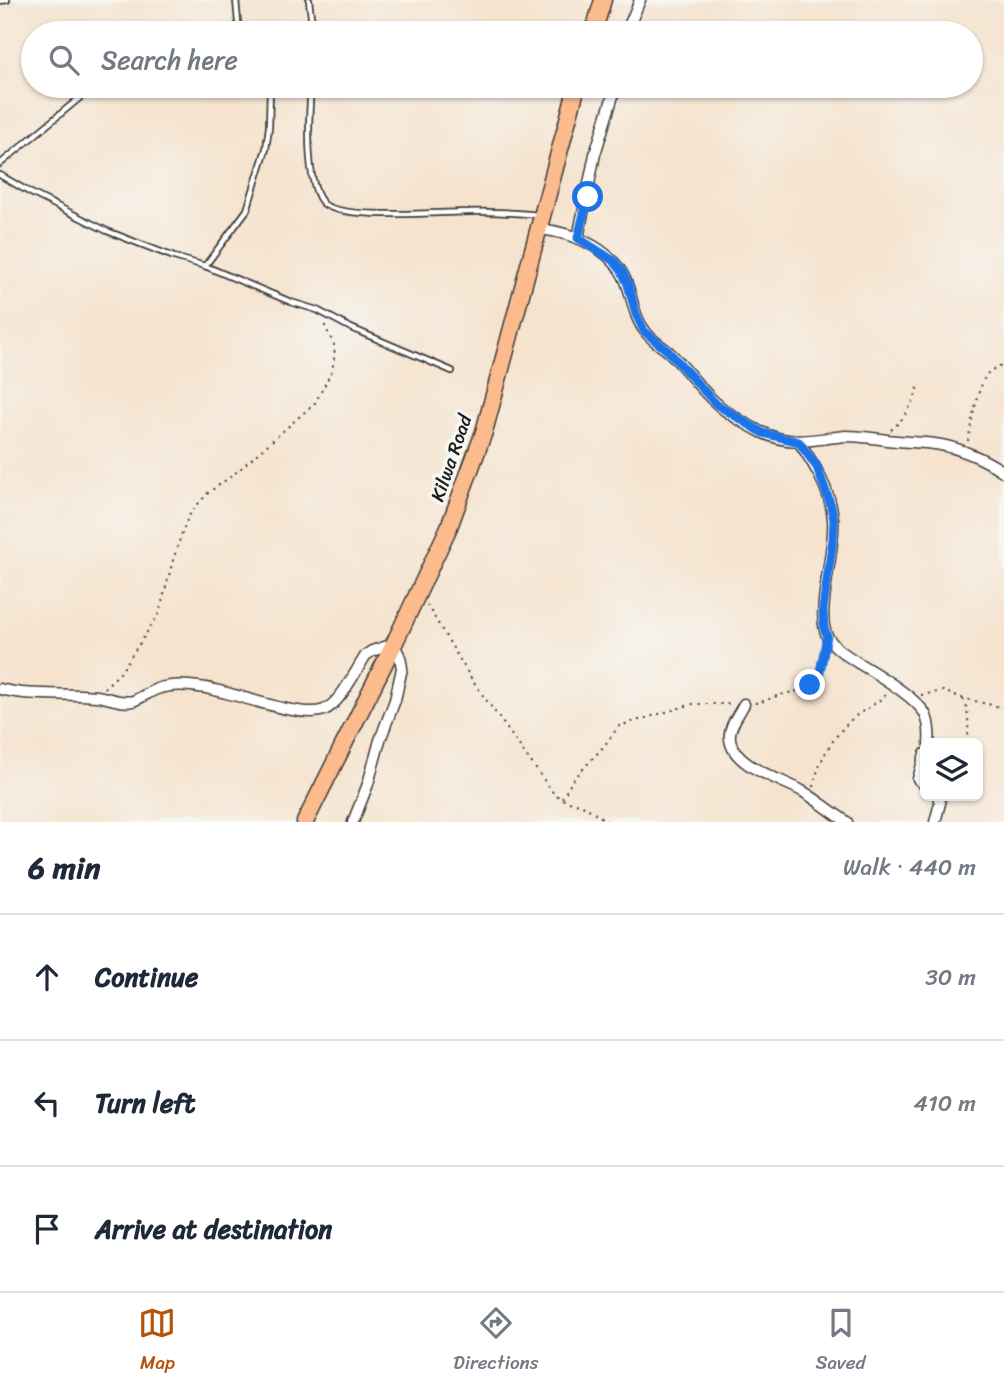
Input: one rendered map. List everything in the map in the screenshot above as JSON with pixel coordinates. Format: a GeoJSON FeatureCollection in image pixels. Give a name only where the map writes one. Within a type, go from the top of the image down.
{"type":"FeatureCollection","features":[{"type":"Feature","properties":{"kind":"highway"},"geometry":{"type":"LineString","coordinates":[[597,21],[603,0]]}},
{"type":"Feature","properties":{"kind":"highway","name":"Kilwa Road"},"geometry":{"type":"LineString","coordinates":[[305,822],[449,527],[484,432],[574,98]]}},
{"type":"Feature","properties":{"kind":"street"},"geometry":{"type":"LineString","coordinates":[[631,21],[640,0]]}},
{"type":"Feature","properties":{"kind":"street"},"geometry":{"type":"LineString","coordinates":[[578,238],[596,155],[613,98]]}},
{"type":"Feature","properties":{"kind":"street"},"geometry":{"type":"LineString","coordinates":[[541,222],[556,231],[578,238],[614,261],[628,284],[644,331],[668,351],[716,404],[763,433],[799,442],[844,436],[937,444],[966,453],[1004,472]]}},
{"type":"Feature","properties":{"kind":"street"},"geometry":{"type":"LineString","coordinates":[[799,442],[817,467],[831,506],[833,539],[823,609],[827,636],[838,649],[892,685],[925,713],[929,738]]}},
{"type":"Feature","properties":{"kind":"street"},"geometry":{"type":"LineString","coordinates":[[0,689],[133,701],[157,689],[183,685],[203,687],[293,710],[324,710],[339,699],[366,655],[394,644],[402,668],[368,784],[353,822]]}},
{"type":"Feature","properties":{"kind":"street"},"geometry":{"type":"LineString","coordinates":[[744,704],[730,736],[734,749],[743,760],[761,772],[802,791],[847,822]]}},
{"type":"Feature","properties":{"kind":"street"},"geometry":{"type":"LineString","coordinates":[[934,822],[939,801]]}},
{"type":"Feature","properties":{"kind":"lane"},"geometry":{"type":"LineString","coordinates":[[0,1],[7,0]]}},
{"type":"Feature","properties":{"kind":"lane"},"geometry":{"type":"LineString","coordinates":[[236,0],[238,21]]}},
{"type":"Feature","properties":{"kind":"lane"},"geometry":{"type":"LineString","coordinates":[[309,0],[312,21]]}},
{"type":"Feature","properties":{"kind":"lane"},"geometry":{"type":"LineString","coordinates":[[0,164],[80,98]]}},
{"type":"Feature","properties":{"kind":"lane"},"geometry":{"type":"LineString","coordinates":[[205,266],[247,210],[266,149],[270,98]]}},
{"type":"Feature","properties":{"kind":"lane"},"geometry":{"type":"LineString","coordinates":[[310,98],[312,173],[318,196],[323,204],[332,209],[417,215],[491,212],[541,222]]}},
{"type":"Feature","properties":{"kind":"lane"},"geometry":{"type":"LineString","coordinates":[[0,175],[107,231],[317,310],[351,328],[452,371]]}},
{"type":"Feature","properties":{"kind":"path"},"geometry":{"type":"LineString","coordinates":[[96,696],[120,673],[159,614],[188,517],[209,492],[233,475],[315,403],[332,371],[335,347],[317,310]]}},
{"type":"Feature","properties":{"kind":"path"},"geometry":{"type":"LineString","coordinates":[[966,453],[973,415],[984,380],[988,372],[1004,364]]}},
{"type":"Feature","properties":{"kind":"path"},"geometry":{"type":"LineString","coordinates":[[870,437],[890,431],[898,425],[911,407],[919,384]]}},
{"type":"Feature","properties":{"kind":"path"},"geometry":{"type":"LineString","coordinates":[[427,605],[474,683],[555,794],[568,802],[582,804],[608,822]]}},
{"type":"Feature","properties":{"kind":"path"},"geometry":{"type":"LineString","coordinates":[[562,798],[573,780],[604,746],[615,729],[623,724],[693,704],[763,702],[778,695],[802,690],[819,677],[827,636]]}},
{"type":"Feature","properties":{"kind":"path"},"geometry":{"type":"LineString","coordinates":[[814,799],[814,783],[826,752],[851,720],[880,701],[892,685]]}},
{"type":"Feature","properties":{"kind":"path"},"geometry":{"type":"LineString","coordinates":[[910,699],[943,691],[1004,708]]}},
{"type":"Feature","properties":{"kind":"path"},"geometry":{"type":"LineString","coordinates":[[962,698],[967,706],[968,738]]}},
{"type":"Feature","properties":{"kind":"route"},"geometry":{"type":"LineString","coordinates":[[588,197],[578,238],[614,261],[622,271],[644,331],[668,351],[716,404],[763,433],[799,442],[817,467],[834,520],[823,609],[827,636],[819,677],[810,685]]}}]}
